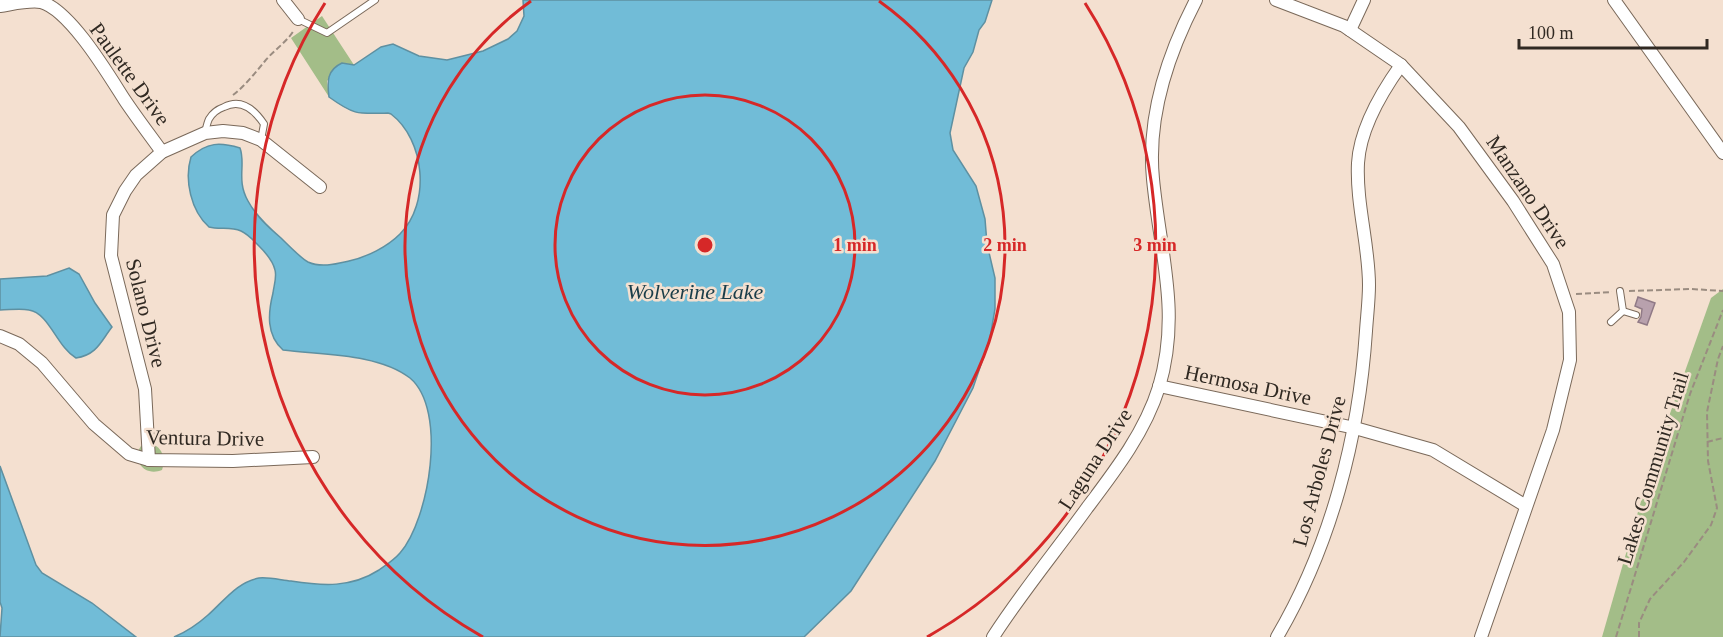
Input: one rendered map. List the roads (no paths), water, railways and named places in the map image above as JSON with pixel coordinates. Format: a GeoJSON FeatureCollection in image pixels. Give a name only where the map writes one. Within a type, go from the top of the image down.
{"type":"FeatureCollection","features":[{"type":"Feature","properties":{"kind":"street"},"geometry":{"type":"LineString","coordinates":[[283,0],[298,19]]}},
{"type":"Feature","properties":{"kind":"street","name":"Laguna Drive"},"geometry":{"type":"LineString","coordinates":[[993,637],[1009,612],[1115,472],[1151,409],[1159,386],[1167,347],[1170,308],[1153,178],[1153,132],[1173,51],[1196,0]]}},
{"type":"Feature","properties":{"kind":"street","name":"Manzano Drive"},"geometry":{"type":"LineString","coordinates":[[1276,0],[1350,30],[1401,65],[1459,127],[1513,201],[1553,264],[1564,295],[1569,312],[1570,360],[1553,430],[1481,637]]}},
{"type":"Feature","properties":{"kind":"street"},"geometry":{"type":"LineString","coordinates":[[1350,30],[1364,0]]}},
{"type":"Feature","properties":{"kind":"street"},"geometry":{"type":"LineString","coordinates":[[1614,0],[1723,153]]}},
{"type":"Feature","properties":{"kind":"street","name":"Paulette Drive"},"geometry":{"type":"LineString","coordinates":[[0,6],[42,2],[55,8],[104,67],[125,101],[162,152]]}},
{"type":"Feature","properties":{"kind":"street","name":"Los Arboles Drive"},"geometry":{"type":"LineString","coordinates":[[1277,637],[1318,554],[1355,428],[1363,369],[1369,285],[1358,163],[1365,131],[1389,82],[1401,65]]}},
{"type":"Feature","properties":{"kind":"street","name":"Solano Drive"},"geometry":{"type":"LineString","coordinates":[[149,460],[145,389],[111,256],[113,215],[131,181],[162,152],[205,134],[224,131],[243,133],[261,140],[320,187]]}},
{"type":"Feature","properties":{"kind":"street","name":"Ventura Drive"},"geometry":{"type":"LineString","coordinates":[[0,336],[19,344],[42,363],[94,424],[129,454],[149,460],[233,461],[313,457]]}},
{"type":"Feature","properties":{"kind":"street","name":"Hermosa Drive"},"geometry":{"type":"LineString","coordinates":[[1159,386],[1355,428],[1433,450],[1526,506]]}},
{"type":"Feature","properties":{"kind":"lane"},"geometry":{"type":"LineString","coordinates":[[298,19],[327,33],[375,0]]}},
{"type":"Feature","properties":{"kind":"lane"},"geometry":{"type":"LineString","coordinates":[[205,134],[209,118],[229,104],[239,102],[256,112],[264,124],[261,140]]}},
{"type":"Feature","properties":{"kind":"lane"},"geometry":{"type":"LineString","coordinates":[[1620,291],[1623,311]]}},
{"type":"Feature","properties":{"kind":"lane"},"geometry":{"type":"LineString","coordinates":[[1623,311],[1636,315]]}},
{"type":"Feature","properties":{"kind":"lane"},"geometry":{"type":"LineString","coordinates":[[1611,322],[1623,311]]}},
{"type":"Feature","properties":{"kind":"water","name":"Wolverine Lake"},"geometry":{"type":"Polygon","coordinates":[[[523,0],[992,0],[985,22],[979,30],[973,52],[964,68],[950,133],[953,150],[976,186],[985,219],[987,244],[995,278],[995,309],[990,338],[973,388],[935,461],[851,591],[804,637],[174,637],[196,625],[237,588],[251,580],[267,578],[314,584],[347,583],[368,576],[390,562],[400,553],[419,516],[426,492],[431,439],[429,414],[422,393],[410,378],[397,370],[366,359],[283,350],[277,344],[270,323],[270,308],[276,275],[273,263],[244,232],[209,227],[203,220],[194,204],[189,185],[191,157],[208,146],[226,145],[240,148],[244,193],[251,206],[267,225],[308,262],[318,265],[334,264],[370,254],[395,239],[410,221],[420,189],[417,155],[411,139],[391,114],[356,112],[329,97],[328,81],[333,69],[342,63],[354,65],[381,47],[393,44],[419,56],[447,60],[483,51],[508,39],[517,31],[524,16],[523,0]]]}},
{"type":"Feature","properties":{"kind":"water"},"geometry":{"type":"Polygon","coordinates":[[[69,268],[79,274],[112,327],[94,351],[76,358],[69,353],[48,324],[36,312],[22,309],[0,310],[0,279],[47,276],[69,268]]]}},
{"type":"Feature","properties":{"kind":"water"},"geometry":{"type":"Polygon","coordinates":[[[0,466],[36,565],[42,573],[92,603],[136,637],[0,637],[2,608],[0,602],[0,466]]]}}]}
